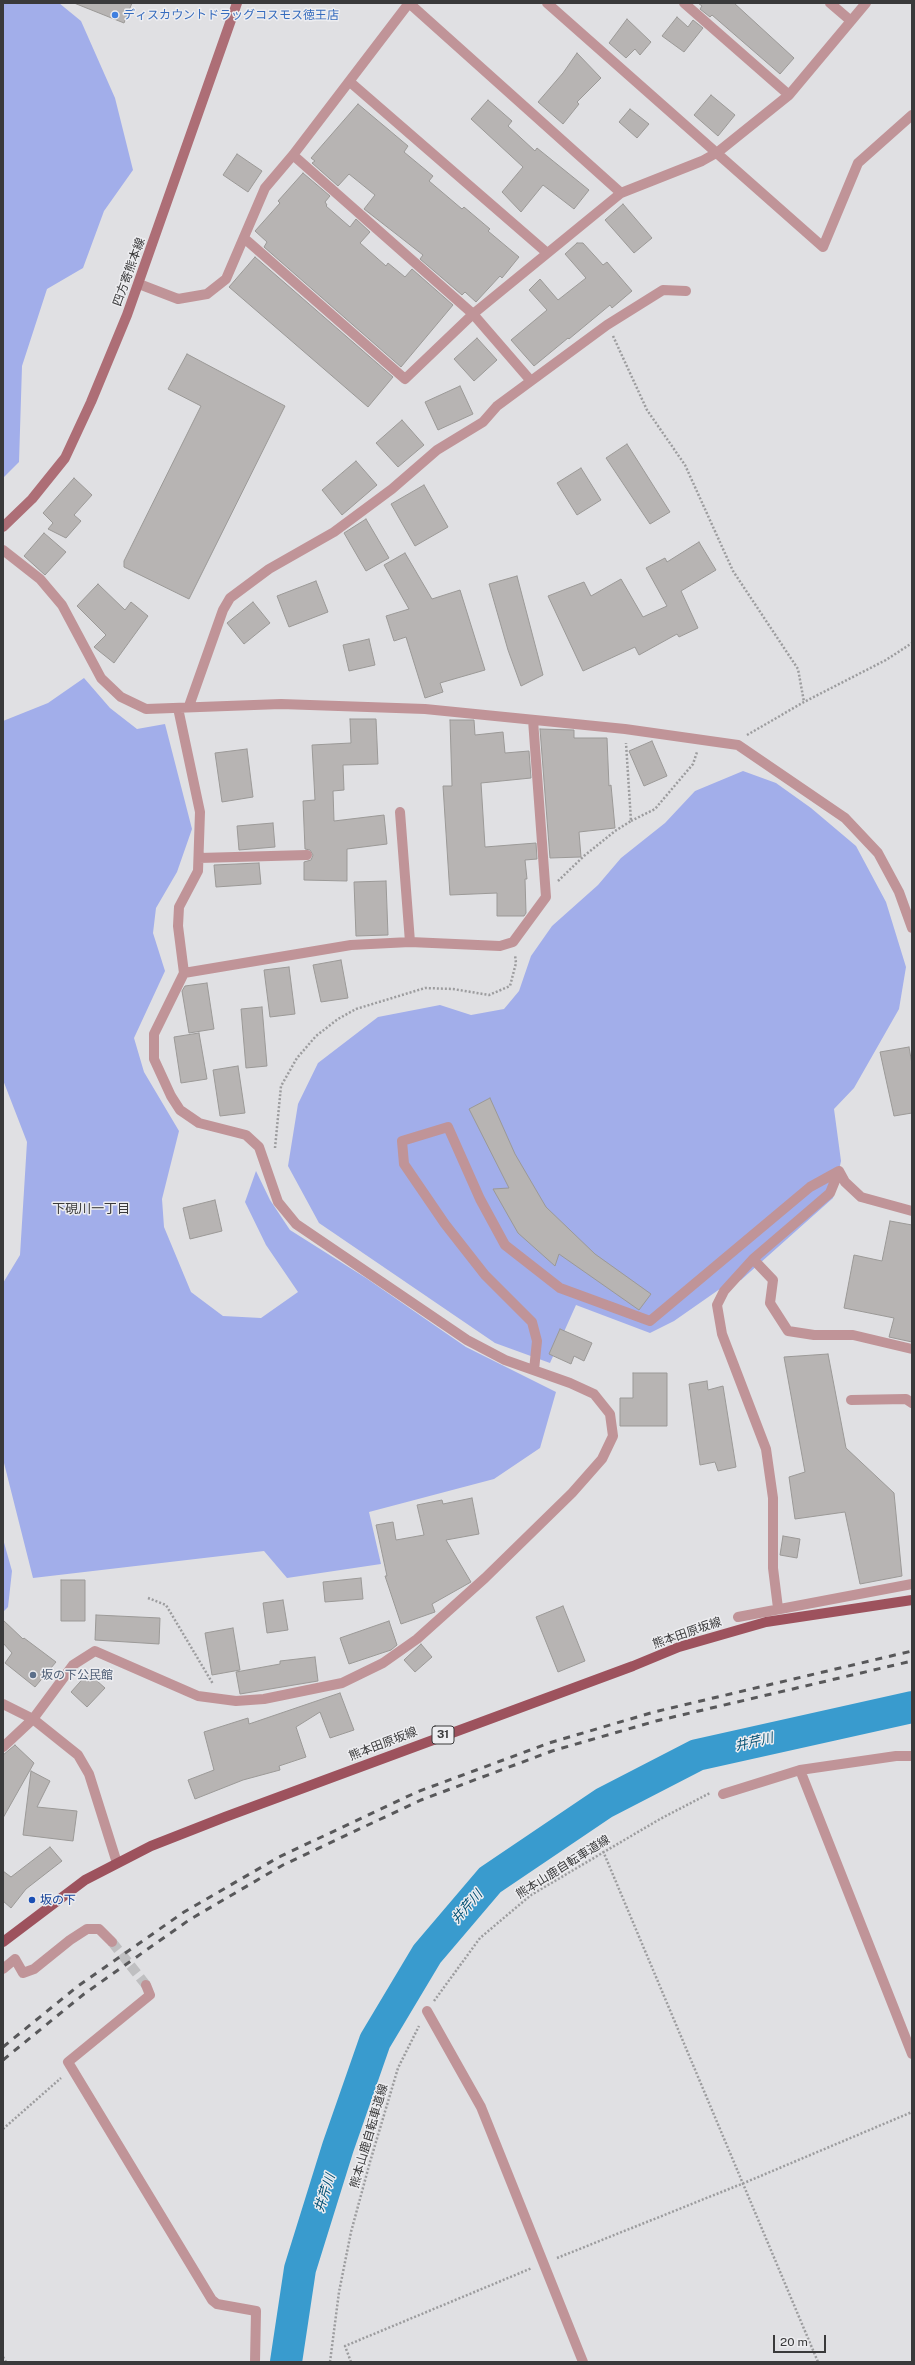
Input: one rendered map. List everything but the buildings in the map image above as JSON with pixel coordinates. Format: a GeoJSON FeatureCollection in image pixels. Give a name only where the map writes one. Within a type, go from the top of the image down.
{"type":"FeatureCollection","features":[{"type":"Feature","properties":{"kind":"main road","name":"四方寄熊本線"},"geometry":{"type":"LineString","coordinates":[[3,527],[32,499],[65,458],[91,402],[139,284],[237,3]]}},
{"type":"Feature","properties":{"kind":"main road","name":"熊本田原坂線"},"geometry":{"type":"LineString","coordinates":[[3,1942],[84,1880],[117,1863],[225,1816],[633,1666],[679,1647],[766,1622],[912,1600]]}},
{"type":"Feature","properties":{"kind":"street"},"geometry":{"type":"LineString","coordinates":[[139,284],[178,299],[207,294],[226,279],[265,188],[350,82],[409,3],[621,193]]}},
{"type":"Feature","properties":{"kind":"street"},"geometry":{"type":"LineString","coordinates":[[548,3],[718,152],[823,247],[858,163],[912,115]]}},
{"type":"Feature","properties":{"kind":"street"},"geometry":{"type":"LineString","coordinates":[[684,3],[789,95]]}},
{"type":"Feature","properties":{"kind":"street"},"geometry":{"type":"LineString","coordinates":[[830,3],[851,21]]}},
{"type":"Feature","properties":{"kind":"street"},"geometry":{"type":"LineString","coordinates":[[244,238],[405,379],[473,314],[546,252],[621,193],[702,161],[718,152],[789,95],[866,3]]}},
{"type":"Feature","properties":{"kind":"street"},"geometry":{"type":"LineString","coordinates":[[350,82],[546,252]]}},
{"type":"Feature","properties":{"kind":"street"},"geometry":{"type":"LineString","coordinates":[[293,155],[473,314],[531,381]]}},
{"type":"Feature","properties":{"kind":"street"},"geometry":{"type":"LineString","coordinates":[[189,706],[223,610],[230,598],[270,569],[334,532],[392,489],[438,450],[484,422],[497,406],[607,325],[663,290],[686,291]]}},
{"type":"Feature","properties":{"kind":"street"},"geometry":{"type":"LineString","coordinates":[[3,550],[40,579],[62,605],[101,678],[120,697],[146,709],[178,708],[189,706],[281,704],[425,710],[625,729],[738,744],[845,818],[878,853],[899,892],[912,928]]}},
{"type":"Feature","properties":{"kind":"street"},"geometry":{"type":"LineString","coordinates":[[3,1747],[33,1719],[73,1665],[95,1651],[198,1696],[236,1701],[264,1699],[342,1683],[383,1663],[417,1639],[485,1578],[572,1493],[602,1459],[613,1436],[610,1414],[594,1394],[505,1360],[467,1340],[296,1224],[278,1202],[259,1147],[246,1135],[199,1123],[180,1110],[154,1059],[154,1034],[184,973],[178,926],[178,907],[198,871],[199,858],[200,812],[178,708]]}},
{"type":"Feature","properties":{"kind":"street"},"geometry":{"type":"LineString","coordinates":[[184,973],[351,945],[410,942],[500,946],[513,942],[546,897],[533,720]]}},
{"type":"Feature","properties":{"kind":"street"},"geometry":{"type":"LineString","coordinates":[[400,812],[410,942]]}},
{"type":"Feature","properties":{"kind":"street"},"geometry":{"type":"LineString","coordinates":[[199,858],[307,855]]}},
{"type":"Feature","properties":{"kind":"street"},"geometry":{"type":"LineString","coordinates":[[534,1370],[537,1341],[532,1322],[485,1275],[445,1224],[404,1164],[402,1141],[448,1127],[480,1199],[505,1245],[560,1288],[650,1321],[810,1187],[839,1171]]}},
{"type":"Feature","properties":{"kind":"street"},"geometry":{"type":"LineString","coordinates":[[839,1171],[845,1182],[861,1197],[912,1211]]}},
{"type":"Feature","properties":{"kind":"street"},"geometry":{"type":"LineString","coordinates":[[778,1608],[773,1568],[773,1498],[766,1449],[722,1334],[718,1305],[724,1291],[753,1259],[830,1193],[839,1171]]}},
{"type":"Feature","properties":{"kind":"street"},"geometry":{"type":"LineString","coordinates":[[753,1259],[773,1280],[770,1303],[788,1331],[814,1335],[853,1335],[912,1349]]}},
{"type":"Feature","properties":{"kind":"street"},"geometry":{"type":"LineString","coordinates":[[851,1400],[906,1399],[912,1403]]}},
{"type":"Feature","properties":{"kind":"street"},"geometry":{"type":"LineString","coordinates":[[738,1617],[778,1608],[912,1584]]}},
{"type":"Feature","properties":{"kind":"street"},"geometry":{"type":"LineString","coordinates":[[3,1704],[33,1719],[78,1756],[89,1774],[117,1863]]}},
{"type":"Feature","properties":{"kind":"street"},"geometry":{"type":"LineString","coordinates":[[718,1793],[800,1770],[896,1756],[912,1756]]}},
{"type":"Feature","properties":{"kind":"street"},"geometry":{"type":"LineString","coordinates":[[800,1770],[912,2054]]}},
{"type":"Feature","properties":{"kind":"street"},"geometry":{"type":"LineString","coordinates":[[3,1969],[15,1959],[23,1973],[34,1969],[70,1940],[87,1929],[99,1929],[112,1942]]}},
{"type":"Feature","properties":{"kind":"street"},"geometry":{"type":"LineString","coordinates":[[146,1985],[150,1995],[68,2062],[212,2300],[217,2304],[256,2311],[255,2362]]}},
{"type":"Feature","properties":{"kind":"street"},"geometry":{"type":"LineString","coordinates":[[428,2011],[481,2107],[583,2362]]}},
{"type":"Feature","properties":{"kind":"path"},"geometry":{"type":"LineString","coordinates":[[607,325],[647,410],[684,465],[733,571],[798,669],[804,702]]}},
{"type":"Feature","properties":{"kind":"path"},"geometry":{"type":"LineString","coordinates":[[738,744],[746,736],[804,702],[886,660],[912,643]]}},
{"type":"Feature","properties":{"kind":"path"},"geometry":{"type":"LineString","coordinates":[[625,729],[631,821]]}},
{"type":"Feature","properties":{"kind":"path"},"geometry":{"type":"LineString","coordinates":[[546,897],[559,880],[584,856],[615,831],[655,809],[674,788],[692,764],[702,739]]}},
{"type":"Feature","properties":{"kind":"path"},"geometry":{"type":"LineString","coordinates":[[266,1165],[274,1158],[280,1110],[280,1086],[297,1058],[316,1036],[338,1019],[356,1009],[425,988],[453,989],[489,995],[510,986],[516,963],[513,942]]}},
{"type":"Feature","properties":{"kind":"path"},"geometry":{"type":"LineString","coordinates":[[148,1598],[166,1606],[223,1699]]}},
{"type":"Feature","properties":{"kind":"path","name":"熊本山鹿自転車道線"},"geometry":{"type":"LineString","coordinates":[[330,2362],[339,2292],[351,2232],[382,2117],[398,2068],[428,2011],[444,1985],[480,1938],[531,1895],[603,1851],[660,1819],[718,1793]]}},
{"type":"Feature","properties":{"kind":"path"},"geometry":{"type":"LineString","coordinates":[[603,1851],[744,2183],[818,2362]]}},
{"type":"Feature","properties":{"kind":"path"},"geometry":{"type":"LineString","coordinates":[[3,2129],[72,2068]]}},
{"type":"Feature","properties":{"kind":"path"},"geometry":{"type":"LineString","coordinates":[[352,2362],[345,2346],[543,2263],[744,2183],[912,2112]]}},
{"type":"Feature","properties":{"kind":"path"},"geometry":{"type":"LineString","coordinates":[[3,2357],[6,2362]]}},
{"type":"Feature","properties":{"kind":"shaded area"},"geometry":{"type":"Polygon","coordinates":[[[3,3],[59,3],[81,21],[115,98],[133,170],[104,211],[83,268],[47,289],[22,366],[19,462],[3,478],[3,3]]]}},
{"type":"Feature","properties":{"kind":"shaded area"},"geometry":{"type":"Polygon","coordinates":[[[84,678],[110,708],[137,729],[165,724],[192,829],[177,872],[156,908],[153,933],[165,971],[134,1038],[144,1072],[179,1131],[162,1199],[164,1227],[191,1292],[223,1316],[261,1318],[298,1292],[266,1245],[245,1202],[256,1171],[270,1200],[290,1230],[366,1278],[466,1347],[556,1392],[540,1448],[494,1479],[369,1512],[381,1564],[287,1578],[264,1551],[33,1578],[3,1459],[3,1283],[20,1255],[27,1142],[3,1080],[3,721],[48,703],[84,678]]]}},
{"type":"Feature","properties":{"kind":"shaded area"},"geometry":{"type":"Polygon","coordinates":[[[743,771],[776,783],[811,808],[856,846],[886,902],[906,967],[899,1009],[854,1088],[834,1109],[841,1161],[833,1198],[741,1280],[727,1284],[674,1321],[650,1333],[576,1305],[550,1363],[495,1343],[319,1223],[288,1166],[298,1104],[318,1063],[378,1017],[440,1005],[471,1015],[504,1009],[519,991],[531,956],[552,926],[598,885],[621,858],[665,823],[695,791],[743,771]]]}},
{"type":"Feature","properties":{"kind":"shaded area"},"geometry":{"type":"Polygon","coordinates":[[[3,1539],[12,1571],[8,1607],[3,1612],[3,1539]]]}},
{"type":"Feature","properties":{"kind":"waterway","name":"井芹川"},"geometry":{"type":"LineString","coordinates":[[286,2362],[300,2269],[338,2147],[375,2041],[427,1954],[490,1880],[604,1803],[697,1755],[912,1707]]}},
{"type":"Feature","properties":{"kind":"tunnel"},"geometry":{"type":"LineString","coordinates":[[112,1942],[146,1985]]}},
{"type":"Feature","properties":{"kind":"railway"},"geometry":{"type":"LineString","coordinates":[[3,2047],[78,1986],[184,1912],[279,1857],[417,1792],[549,1743],[654,1712],[912,1651]]}},
{"type":"Feature","properties":{"kind":"railway"},"geometry":{"type":"LineString","coordinates":[[3,2060],[84,1994],[189,1920],[283,1865],[421,1800],[552,1751],[656,1721],[912,1661]]}},
{"type":"Feature","properties":{"kind":"place","name":"ディスカウントドラッグコスモス徳王店"},"geometry":{"type":"Point","coordinates":[115,15]}},
{"type":"Feature","properties":{"kind":"place","name":"坂の下公民館"},"geometry":{"type":"Point","coordinates":[33,1675]}},
{"type":"Feature","properties":{"kind":"place","name":"坂の下"},"geometry":{"type":"Point","coordinates":[32,1900]}},
{"type":"Feature","properties":{"kind":"district","name":"下硯川一丁目"},"geometry":{"type":"Point","coordinates":[91,1209]}}]}
